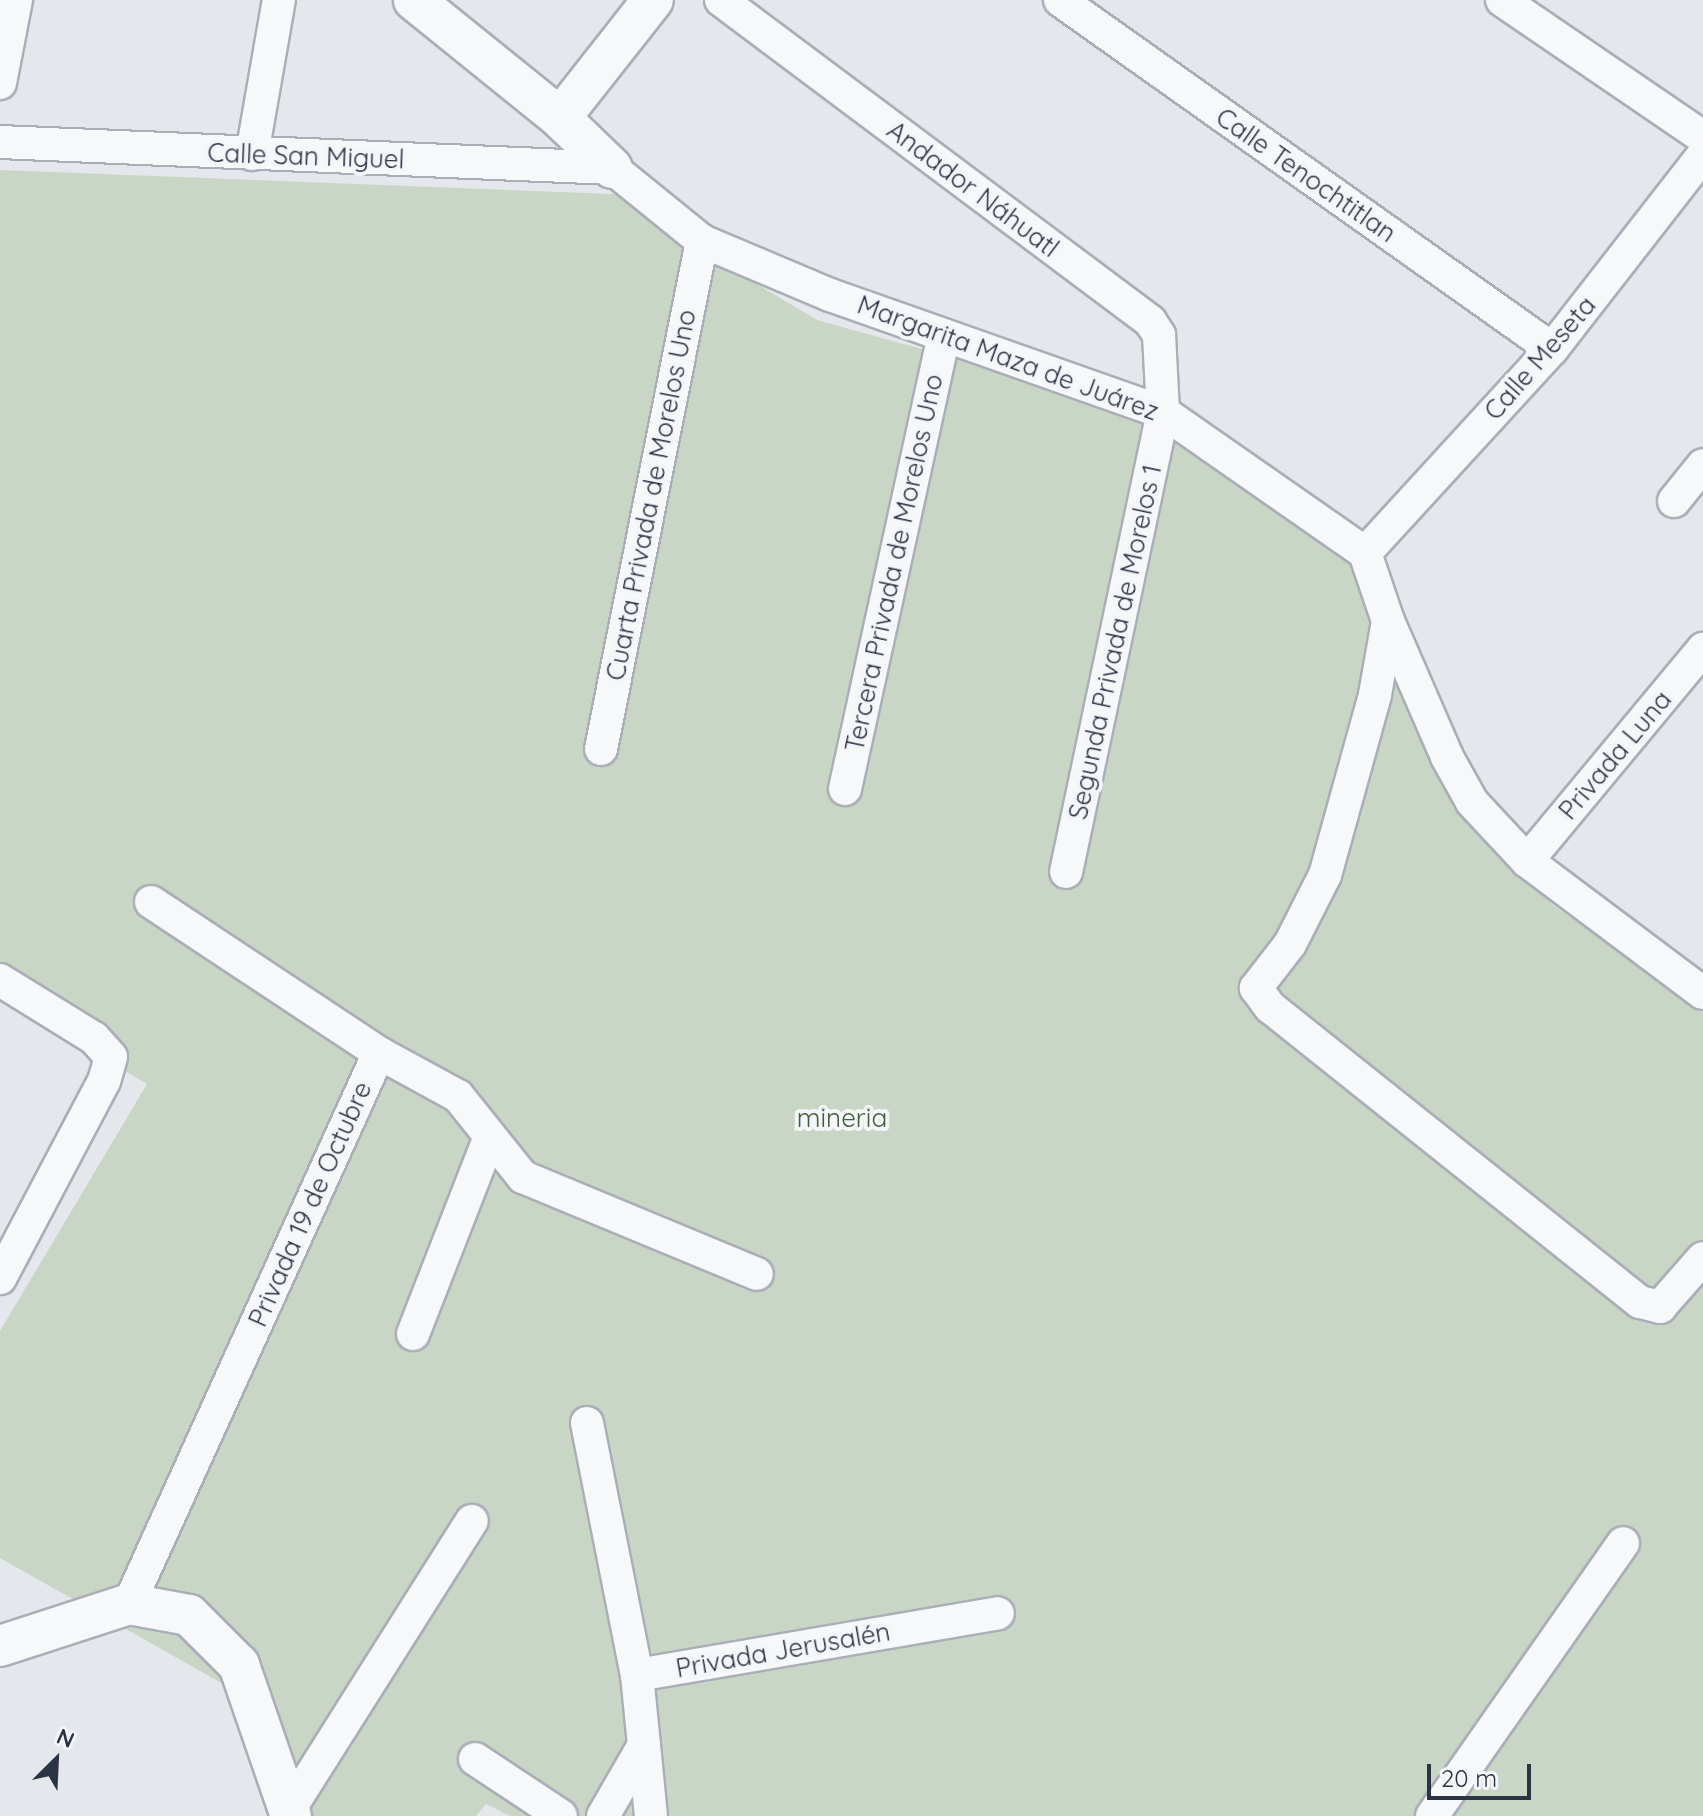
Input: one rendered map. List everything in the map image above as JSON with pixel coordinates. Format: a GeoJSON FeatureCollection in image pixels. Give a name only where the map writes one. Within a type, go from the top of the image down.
{"type":"FeatureCollection","features":[{"type":"Feature","properties":{"kind":"street"},"geometry":{"type":"LineString","coordinates":[[0,83],[16,0]]}},
{"type":"Feature","properties":{"kind":"street"},"geometry":{"type":"LineString","coordinates":[[252,154],[279,0]]}},
{"type":"Feature","properties":{"kind":"street"},"geometry":{"type":"LineString","coordinates":[[414,0],[560,118],[612,168]]}},
{"type":"Feature","properties":{"kind":"street"},"geometry":{"type":"LineString","coordinates":[[560,118],[653,0]]}},
{"type":"Feature","properties":{"kind":"street","name":"Andador Náhuatl"},"geometry":{"type":"LineString","coordinates":[[721,0],[1150,321],[1159,335],[1163,412]]}},
{"type":"Feature","properties":{"kind":"street","name":"Calle Tenochtitlan"},"geometry":{"type":"LineString","coordinates":[[1060,0],[1552,349]]}},
{"type":"Feature","properties":{"kind":"street"},"geometry":{"type":"LineString","coordinates":[[1502,0],[1703,137]]}},
{"type":"Feature","properties":{"kind":"street","name":"Calle San Miguel"},"geometry":{"type":"LineString","coordinates":[[0,142],[612,168]]}},
{"type":"Feature","properties":{"kind":"street","name":"Calle Meseta"},"geometry":{"type":"LineString","coordinates":[[1365,553],[1552,349],[1703,155]]}},
{"type":"Feature","properties":{"kind":"street","name":"Margarita Maza de Juárez"},"geometry":{"type":"LineString","coordinates":[[612,168],[702,241],[944,336],[1163,412],[1365,553]]}},
{"type":"Feature","properties":{"kind":"street","name":"Cuarta Privada de Morelos Uno"},"geometry":{"type":"LineString","coordinates":[[601,749],[702,241]]}},
{"type":"Feature","properties":{"kind":"street","name":"Tercera Privada de Morelos Uno"},"geometry":{"type":"LineString","coordinates":[[845,789],[944,336]]}},
{"type":"Feature","properties":{"kind":"street","name":"Segunda Privada de Morelos 1"},"geometry":{"type":"LineString","coordinates":[[1066,872],[1163,412]]}},
{"type":"Feature","properties":{"kind":"street"},"geometry":{"type":"LineString","coordinates":[[1674,501],[1703,465]]}},
{"type":"Feature","properties":{"kind":"street"},"geometry":{"type":"LineString","coordinates":[[1365,553],[1388,621],[1447,757],[1472,802],[1527,861],[1703,993]]}},
{"type":"Feature","properties":{"kind":"street"},"geometry":{"type":"LineString","coordinates":[[1388,621],[1371,708],[1325,875],[1290,944],[1256,988],[1270,1007],[1640,1302],[1660,1307],[1703,1258]]}},
{"type":"Feature","properties":{"kind":"street","name":"Privada Luna"},"geometry":{"type":"LineString","coordinates":[[1527,861],[1703,649]]}},
{"type":"Feature","properties":{"kind":"street","name":"Privada 19 de Octubre"},"geometry":{"type":"LineString","coordinates":[[129,1604],[379,1053],[151,902]]}},
{"type":"Feature","properties":{"kind":"street"},"geometry":{"type":"LineString","coordinates":[[0,980],[94,1038],[111,1057],[104,1081],[0,1278]]}},
{"type":"Feature","properties":{"kind":"street"},"geometry":{"type":"LineString","coordinates":[[379,1053],[458,1096],[489,1139],[523,1177],[757,1274]]}},
{"type":"Feature","properties":{"kind":"street"},"geometry":{"type":"LineString","coordinates":[[413,1334],[489,1139]]}},
{"type":"Feature","properties":{"kind":"street"},"geometry":{"type":"LineString","coordinates":[[587,1423],[637,1675],[651,1816]]}},
{"type":"Feature","properties":{"kind":"street"},"geometry":{"type":"LineString","coordinates":[[290,1813],[472,1521]]}},
{"type":"Feature","properties":{"kind":"street"},"geometry":{"type":"LineString","coordinates":[[1432,1816],[1623,1543]]}},
{"type":"Feature","properties":{"kind":"street"},"geometry":{"type":"LineString","coordinates":[[0,1646],[129,1604],[189,1615],[239,1665],[290,1813]]}},
{"type":"Feature","properties":{"kind":"street","name":"Privada Jerusalén"},"geometry":{"type":"LineString","coordinates":[[637,1675],[998,1613]]}},
{"type":"Feature","properties":{"kind":"street"},"geometry":{"type":"LineString","coordinates":[[603,1816],[644,1745]]}},
{"type":"Feature","properties":{"kind":"street"},"geometry":{"type":"LineString","coordinates":[[475,1759],[561,1816]]}},
{"type":"Feature","properties":{"kind":"green space","name":"mineria"},"geometry":{"type":"Polygon","coordinates":[[[0,170],[637,195],[698,249],[817,320],[1066,389],[1228,461],[1361,567],[1459,795],[1554,906],[1703,1008],[1703,1816],[510,1816],[486,1804],[476,1816],[298,1816],[264,1707],[0,1558],[0,1331],[147,1084],[0,997],[0,170]]]}}]}
